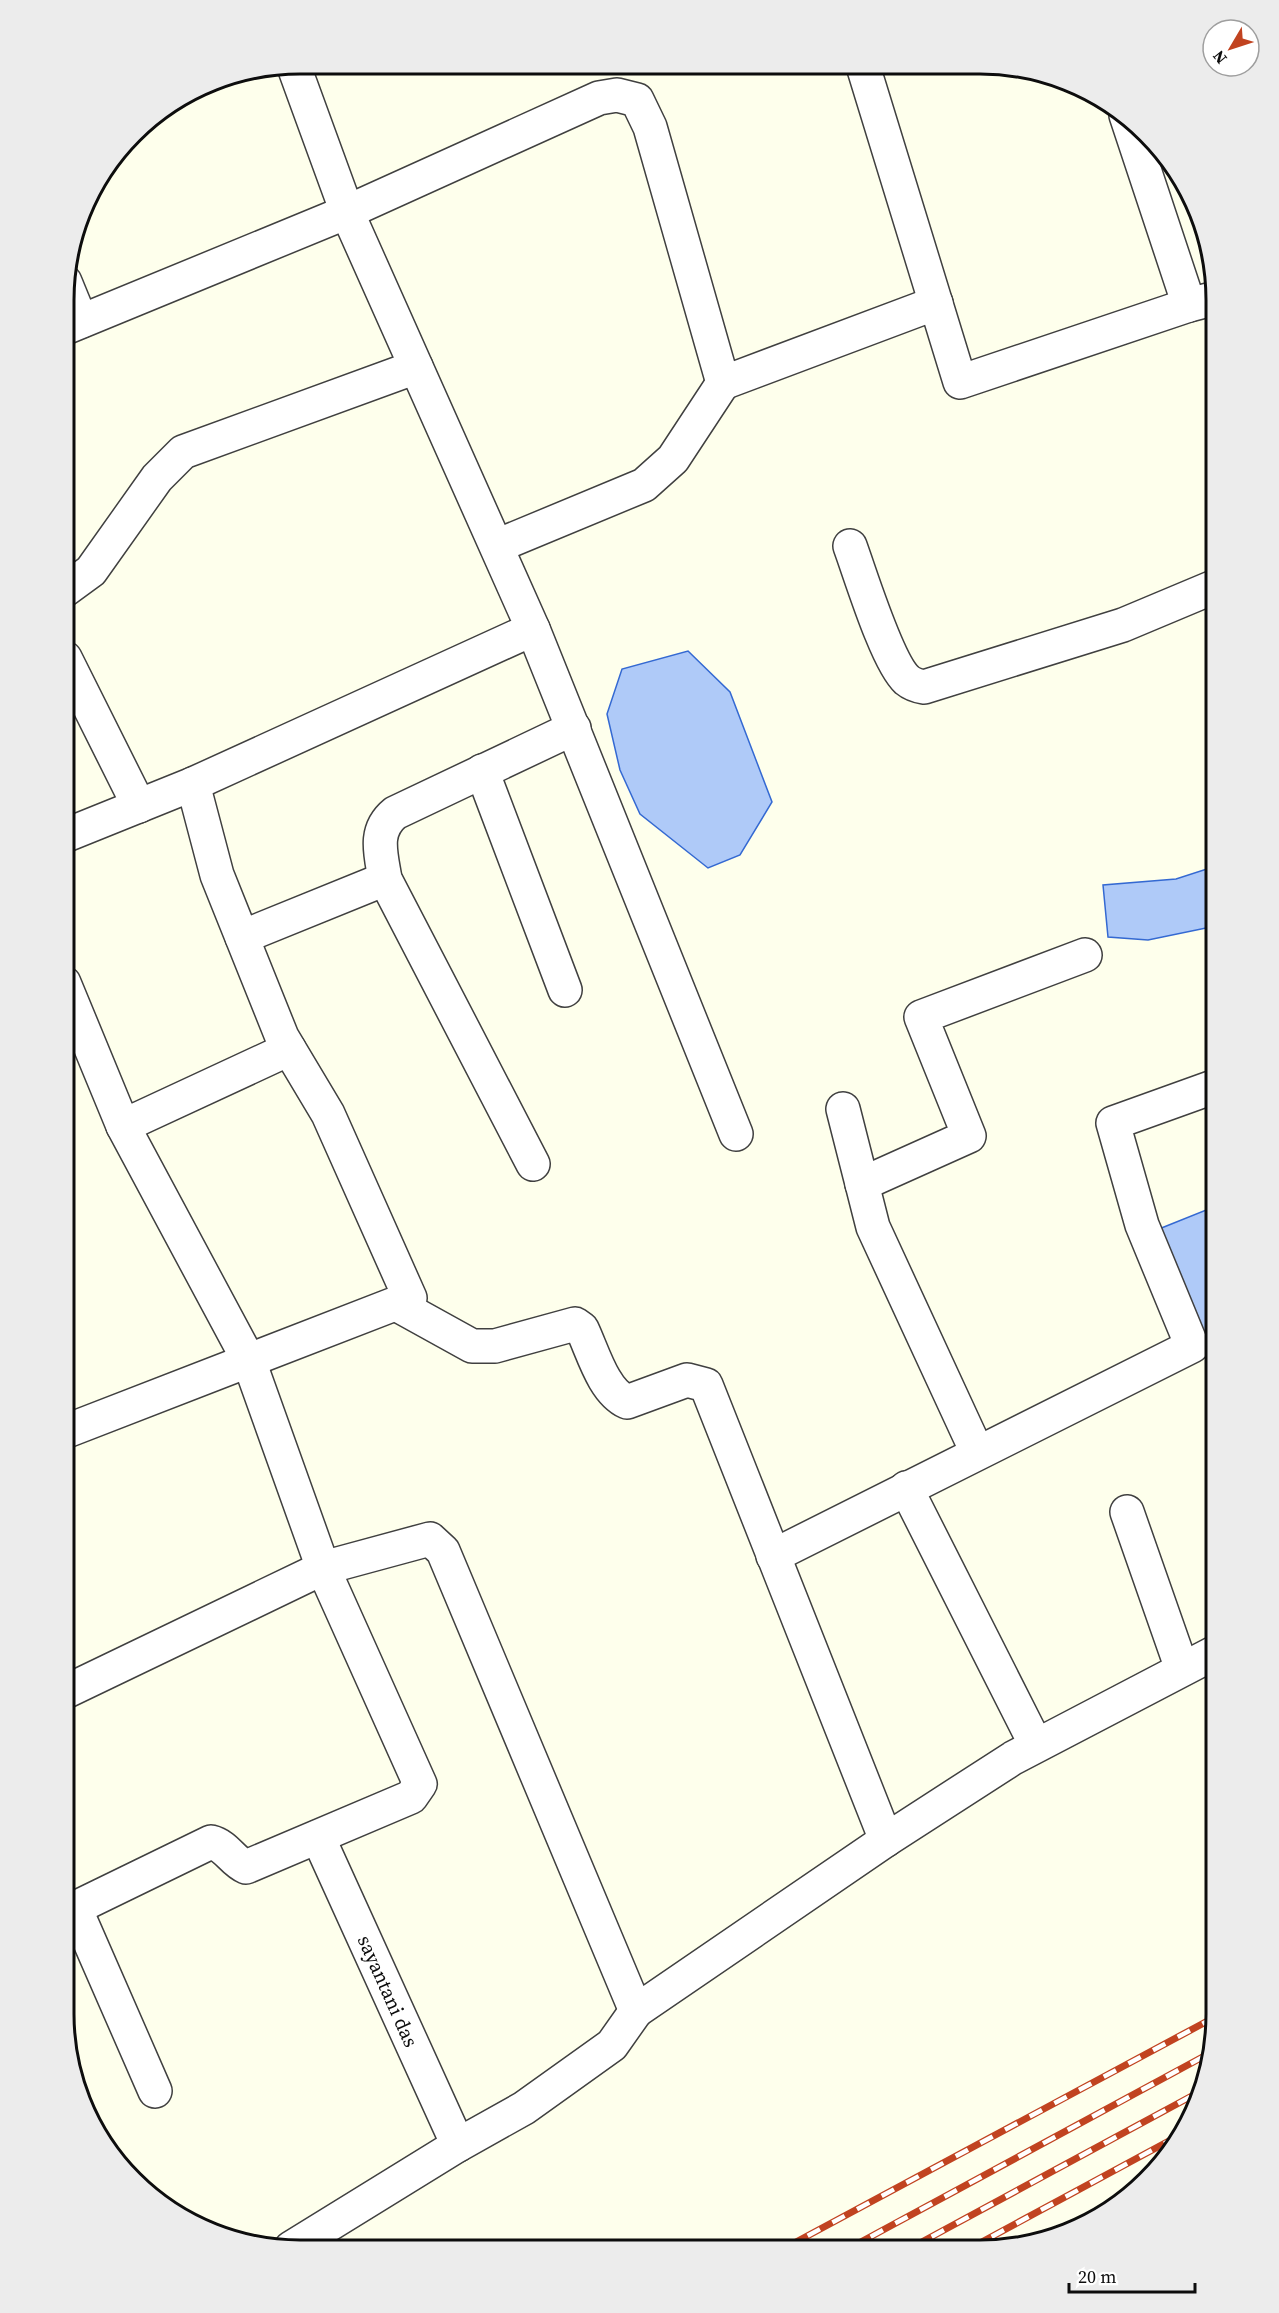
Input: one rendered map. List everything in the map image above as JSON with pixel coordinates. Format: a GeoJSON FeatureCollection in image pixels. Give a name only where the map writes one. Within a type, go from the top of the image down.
{"type":"FeatureCollection","features":[{"type":"Feature","properties":{"kind":"street"},"geometry":{"type":"LineString","coordinates":[[297,74],[347,212],[533,629],[736,1134]]}},
{"type":"Feature","properties":{"kind":"street"},"geometry":{"type":"LineString","coordinates":[[867,74],[960,382],[1202,302],[1134,136]]}},
{"type":"Feature","properties":{"kind":"street"},"geometry":{"type":"LineString","coordinates":[[74,324],[347,212],[599,98],[617,95],[637,100],[650,127],[723,383]]}},
{"type":"Feature","properties":{"kind":"street"},"geometry":{"type":"LineString","coordinates":[[497,546],[644,485],[674,459],[723,383],[936,303]]}},
{"type":"Feature","properties":{"kind":"street"},"geometry":{"type":"LineString","coordinates":[[74,583],[91,571],[157,478],[183,452],[416,367]]}},
{"type":"Feature","properties":{"kind":"street"},"geometry":{"type":"LineString","coordinates":[[850,546],[894,662],[906,679],[924,687],[1123,625],[1206,590]]}},
{"type":"Feature","properties":{"kind":"street"},"geometry":{"type":"LineString","coordinates":[[74,832],[193,784],[533,629]]}},
{"type":"Feature","properties":{"kind":"street"},"geometry":{"type":"LineString","coordinates":[[74,678],[139,806]]}},
{"type":"Feature","properties":{"kind":"street"},"geometry":{"type":"LineString","coordinates":[[533,1164],[385,879],[379,840],[387,820],[395,813],[574,728]]}},
{"type":"Feature","properties":{"kind":"street"},"geometry":{"type":"LineString","coordinates":[[483,771],[565,990]]}},
{"type":"Feature","properties":{"kind":"street"},"geometry":{"type":"LineString","coordinates":[[74,1428],[410,1298],[328,1114],[289,1049],[217,875],[193,784]]}},
{"type":"Feature","properties":{"kind":"street"},"geometry":{"type":"LineString","coordinates":[[242,937],[385,879]]}},
{"type":"Feature","properties":{"kind":"street"},"geometry":{"type":"LineString","coordinates":[[862,1184],[969,1136],[921,1017],[1085,955]]}},
{"type":"Feature","properties":{"kind":"street"},"geometry":{"type":"LineString","coordinates":[[74,1007],[123,1126],[249,1361],[323,1568],[420,1784],[411,1797],[246,1867],[234,1860],[222,1845],[211,1842],[74,1909]]}},
{"type":"Feature","properties":{"kind":"street"},"geometry":{"type":"LineString","coordinates":[[123,1126],[289,1049]]}},
{"type":"Feature","properties":{"kind":"street"},"geometry":{"type":"LineString","coordinates":[[773,1556],[1192,1346],[1142,1225],[1113,1123],[1206,1090]]}},
{"type":"Feature","properties":{"kind":"street"},"geometry":{"type":"LineString","coordinates":[[843,1109],[873,1227],[977,1452]]}},
{"type":"Feature","properties":{"kind":"street"},"geometry":{"type":"LineString","coordinates":[[396,1304],[472,1346],[495,1346],[575,1324],[582,1329],[611,1389],[618,1398],[627,1402],[687,1380],[706,1385],[886,1840]]}},
{"type":"Feature","properties":{"kind":"street"},"geometry":{"type":"LineString","coordinates":[[906,1488],[1036,1745]]}},
{"type":"Feature","properties":{"kind":"street"},"geometry":{"type":"LineString","coordinates":[[1127,1512],[1182,1669]]}},
{"type":"Feature","properties":{"kind":"street"},"geometry":{"type":"LineString","coordinates":[[74,1688],[323,1568],[430,1539],[443,1551],[636,2011]]}},
{"type":"Feature","properties":{"kind":"street"},"geometry":{"type":"LineString","coordinates":[[304,2240],[458,2145],[524,2108],[612,2045],[636,2011],[886,1840],[1036,1745],[1206,1657]]}},
{"type":"Feature","properties":{"kind":"street","name":"sayantani das"},"geometry":{"type":"LineString","coordinates":[[318,1837],[458,2145]]}},
{"type":"Feature","properties":{"kind":"street"},"geometry":{"type":"LineString","coordinates":[[74,1921],[155,2091]]}},
{"type":"Feature","properties":{"kind":"water"},"geometry":{"type":"Polygon","coordinates":[[[688,651],[730,692],[772,802],[740,855],[708,868],[640,814],[620,770],[607,714],[622,669],[688,651]]]}},
{"type":"Feature","properties":{"kind":"water"},"geometry":{"type":"Polygon","coordinates":[[[1206,869],[1206,928],[1148,940],[1108,937],[1103,885],[1176,879],[1206,869]]]}},
{"type":"Feature","properties":{"kind":"water"},"geometry":{"type":"Polygon","coordinates":[[[1206,1210],[1206,1340],[1159,1229],[1206,1210]]]}},
{"type":"Feature","properties":{"kind":"railway"},"geometry":{"type":"LineString","coordinates":[[800,2240],[1205,2022]]}},
{"type":"Feature","properties":{"kind":"railway"},"geometry":{"type":"LineString","coordinates":[[864,2240],[1201,2058]]}},
{"type":"Feature","properties":{"kind":"railway"},"geometry":{"type":"LineString","coordinates":[[925,2240],[1189,2098]]}},
{"type":"Feature","properties":{"kind":"railway"},"geometry":{"type":"LineString","coordinates":[[986,2240],[1164,2144]]}}]}
